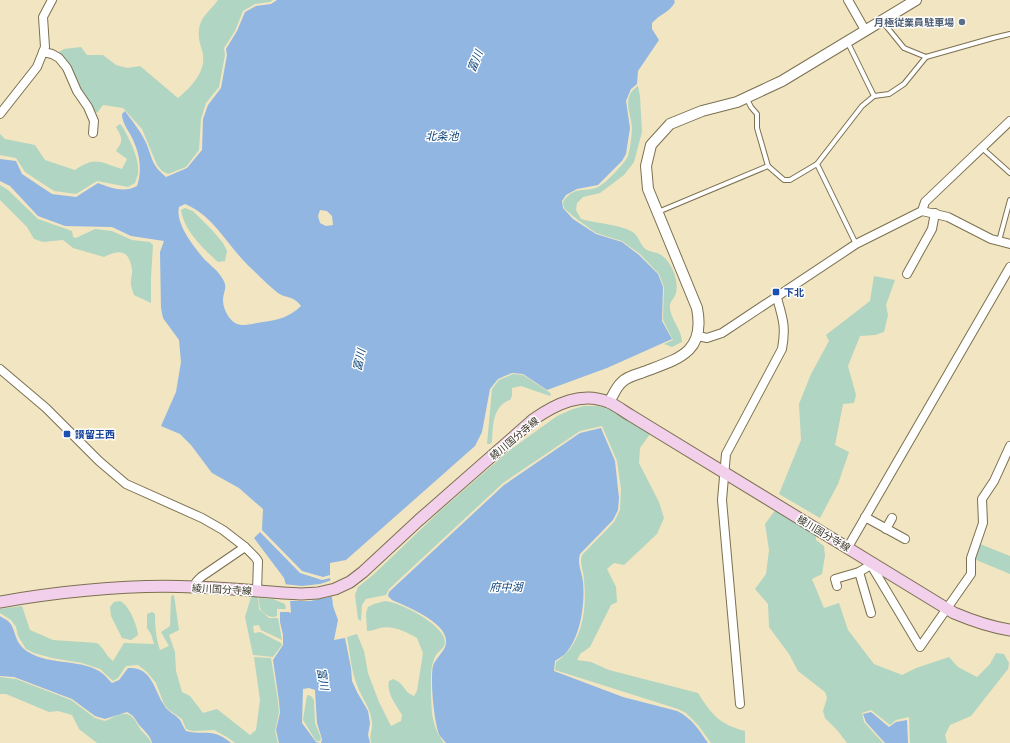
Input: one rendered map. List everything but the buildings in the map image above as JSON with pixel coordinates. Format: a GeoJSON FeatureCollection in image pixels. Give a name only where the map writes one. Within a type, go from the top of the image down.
{"type":"FeatureCollection","features":[{"type":"Feature","properties":{"kind":"main road","name":"綾川国分寺線"},"geometry":{"type":"LineString","coordinates":[[0,602],[58,593],[100,589],[193,587],[284,594],[312,594],[335,589],[350,582],[363,572],[419,520],[546,411],[573,399],[596,398],[609,402],[946,608],[976,622],[996,628],[1010,630]]}},
{"type":"Feature","properties":{"kind":"street"},"geometry":{"type":"LineString","coordinates":[[1,112],[36,67],[45,47],[43,17],[52,0]]}},
{"type":"Feature","properties":{"kind":"street"},"geometry":{"type":"LineString","coordinates":[[848,0],[865,30]]}},
{"type":"Feature","properties":{"kind":"street"},"geometry":{"type":"LineString","coordinates":[[609,402],[616,388],[621,382],[687,352],[698,336],[700,322],[697,308],[648,189],[646,166],[651,145],[670,124],[702,111],[737,102],[782,81],[916,0]]}},
{"type":"Feature","properties":{"kind":"street"},"geometry":{"type":"LineString","coordinates":[[42,52],[52,54],[60,58],[67,68],[77,92],[88,107],[94,120],[93,134]]}},
{"type":"Feature","properties":{"kind":"street"},"geometry":{"type":"LineString","coordinates":[[922,211],[925,202],[1010,121]]}},
{"type":"Feature","properties":{"kind":"street"},"geometry":{"type":"LineString","coordinates":[[698,336],[707,338],[722,333],[777,298],[856,244],[922,211],[948,217],[999,242],[1010,244]]}},
{"type":"Feature","properties":{"kind":"street"},"geometry":{"type":"LineString","coordinates":[[907,274],[932,229],[935,213]]}},
{"type":"Feature","properties":{"kind":"street"},"geometry":{"type":"LineString","coordinates":[[848,547],[1010,267]]}},
{"type":"Feature","properties":{"kind":"street"},"geometry":{"type":"LineString","coordinates":[[740,704],[722,500],[724,472],[726,454],[782,349],[785,334],[783,318],[777,298]]}},
{"type":"Feature","properties":{"kind":"street"},"geometry":{"type":"LineString","coordinates":[[0,369],[46,408],[99,461],[126,484],[202,518],[223,530],[245,547],[255,556],[258,561],[257,591]]}},
{"type":"Feature","properties":{"kind":"street"},"geometry":{"type":"LineString","coordinates":[[837,586],[835,579],[859,572],[873,564],[920,646],[971,574],[971,558],[983,523],[982,499],[994,481],[1010,446]]}},
{"type":"Feature","properties":{"kind":"street"},"geometry":{"type":"LineString","coordinates":[[865,517],[904,539]]}},
{"type":"Feature","properties":{"kind":"street"},"geometry":{"type":"LineString","coordinates":[[886,529],[892,518]]}},
{"type":"Feature","properties":{"kind":"street"},"geometry":{"type":"LineString","coordinates":[[193,587],[196,581],[201,577],[245,547]]}},
{"type":"Feature","properties":{"kind":"street"},"geometry":{"type":"LineString","coordinates":[[859,572],[871,613]]}},
{"type":"Feature","properties":{"kind":"lane"},"geometry":{"type":"LineString","coordinates":[[881,20],[904,48],[926,57]]}},
{"type":"Feature","properties":{"kind":"lane"},"geometry":{"type":"LineString","coordinates":[[746,98],[757,114],[758,128],[768,166],[784,180],[790,180],[817,164],[862,106],[874,96],[890,94],[904,84],[926,57],[1010,34]]}},
{"type":"Feature","properties":{"kind":"lane"},"geometry":{"type":"LineString","coordinates":[[847,41],[874,96]]}},
{"type":"Feature","properties":{"kind":"lane"},"geometry":{"type":"LineString","coordinates":[[982,148],[1010,173]]}},
{"type":"Feature","properties":{"kind":"lane"},"geometry":{"type":"LineString","coordinates":[[817,164],[856,244]]}},
{"type":"Feature","properties":{"kind":"lane"},"geometry":{"type":"LineString","coordinates":[[657,212],[768,166]]}},
{"type":"Feature","properties":{"kind":"lane"},"geometry":{"type":"LineString","coordinates":[[999,242],[1010,200]]}},
{"type":"Feature","properties":{"kind":"green space"},"geometry":{"type":"Polygon","coordinates":[[[218,0],[273,0],[270,2],[255,4],[243,11],[235,31],[224,48],[225,55],[219,87],[206,103],[201,119],[199,150],[186,167],[168,174],[162,171],[157,165],[142,129],[123,108],[103,105],[97,113],[86,101],[66,62],[59,52],[64,49],[81,47],[87,55],[103,55],[116,65],[127,68],[140,66],[178,98],[193,83],[201,71],[203,57],[199,29],[204,17],[218,0]]]}},
{"type":"Feature","properties":{"kind":"green space"},"geometry":{"type":"Polygon","coordinates":[[[638,86],[642,132],[634,162],[624,175],[600,193],[583,197],[577,203],[576,210],[581,219],[629,230],[636,235],[645,249],[659,254],[668,262],[674,272],[677,288],[670,304],[670,309],[680,332],[682,342],[672,347],[664,344],[673,340],[663,320],[664,287],[659,274],[640,254],[622,241],[596,233],[574,217],[564,208],[563,202],[571,193],[575,191],[593,189],[601,185],[614,173],[628,156],[632,131],[628,100],[633,90],[638,86]]]}},
{"type":"Feature","properties":{"kind":"green space"},"geometry":{"type":"Polygon","coordinates":[[[120,124],[131,143],[138,168],[135,183],[128,187],[97,181],[76,194],[54,191],[25,172],[16,158],[0,155],[0,134],[5,139],[35,145],[45,160],[75,170],[93,162],[103,163],[122,169],[127,159],[116,151],[120,144],[121,137],[116,127],[120,124]]]}},
{"type":"Feature","properties":{"kind":"green space"},"geometry":{"type":"Polygon","coordinates":[[[0,185],[8,190],[38,219],[72,231],[73,237],[76,238],[95,229],[112,231],[132,240],[150,242],[153,245],[151,303],[134,295],[131,286],[131,263],[126,255],[119,252],[104,257],[73,248],[63,240],[43,242],[34,239],[27,227],[0,200],[0,185]]]}},
{"type":"Feature","properties":{"kind":"green space"},"geometry":{"type":"Polygon","coordinates":[[[185,208],[193,211],[223,243],[227,251],[225,261],[218,262],[195,239],[183,218],[181,210],[185,208]]]}},
{"type":"Feature","properties":{"kind":"green space"},"geometry":{"type":"Polygon","coordinates":[[[874,276],[895,280],[886,305],[888,315],[884,332],[875,335],[860,336],[848,366],[856,395],[854,403],[843,404],[835,445],[849,452],[838,484],[820,518],[779,494],[801,440],[799,404],[811,374],[829,341],[826,335],[870,301],[874,276]]]}},
{"type":"Feature","properties":{"kind":"green space"},"geometry":{"type":"Polygon","coordinates":[[[513,374],[523,375],[551,394],[550,396],[521,386],[512,388],[512,396],[510,400],[504,403],[497,412],[493,424],[492,442],[487,444],[492,389],[499,380],[513,374]]]}},
{"type":"Feature","properties":{"kind":"green space"},"geometry":{"type":"Polygon","coordinates":[[[584,406],[598,406],[611,410],[650,434],[640,448],[639,463],[659,502],[664,518],[657,534],[624,565],[614,563],[607,569],[616,587],[617,602],[611,605],[590,647],[580,654],[577,660],[591,662],[609,670],[698,693],[717,718],[722,722],[745,731],[745,743],[711,743],[698,725],[686,713],[678,709],[555,670],[556,662],[572,646],[578,636],[584,614],[585,591],[581,561],[582,555],[614,522],[620,510],[621,489],[617,461],[602,426],[580,431],[503,483],[389,589],[386,595],[366,599],[362,605],[361,621],[358,619],[355,595],[358,587],[373,575],[440,511],[510,450],[557,416],[584,406]]]}},
{"type":"Feature","properties":{"kind":"green space"},"geometry":{"type":"Polygon","coordinates":[[[776,509],[816,534],[816,540],[824,546],[825,556],[822,574],[812,579],[824,608],[839,603],[848,630],[874,664],[902,675],[916,668],[949,657],[958,667],[977,677],[990,664],[996,653],[1004,654],[1009,663],[1008,669],[971,716],[950,725],[945,735],[947,743],[910,743],[909,717],[896,720],[890,725],[871,710],[862,713],[864,722],[883,743],[847,743],[825,718],[823,711],[827,698],[825,692],[798,671],[789,654],[769,627],[768,604],[755,589],[766,574],[769,550],[765,524],[776,509]]]}},
{"type":"Feature","properties":{"kind":"green space"},"geometry":{"type":"Polygon","coordinates":[[[980,544],[1010,556],[1010,574],[974,559],[980,544]]]}},
{"type":"Feature","properties":{"kind":"green space"},"geometry":{"type":"Polygon","coordinates":[[[174,595],[179,630],[169,635],[175,652],[176,671],[182,692],[190,696],[203,713],[217,709],[250,735],[256,730],[260,700],[254,657],[271,658],[279,713],[275,731],[278,743],[235,743],[214,730],[192,731],[186,729],[182,719],[169,710],[164,704],[156,683],[147,672],[138,665],[126,666],[118,678],[113,681],[100,669],[82,663],[52,658],[34,653],[26,649],[18,636],[16,627],[11,620],[0,613],[0,609],[22,606],[30,630],[53,640],[97,643],[113,661],[124,643],[154,644],[151,634],[147,628],[147,614],[152,612],[155,614],[156,632],[160,650],[169,646],[161,632],[170,626],[171,596],[174,595]]]}},
{"type":"Feature","properties":{"kind":"green space"},"geometry":{"type":"Polygon","coordinates":[[[251,597],[258,597],[259,609],[269,618],[278,618],[282,640],[261,630],[259,625],[253,626],[254,633],[260,632],[281,643],[282,645],[273,657],[253,655],[245,617],[251,597]]]}},
{"type":"Feature","properties":{"kind":"green space"},"geometry":{"type":"Polygon","coordinates":[[[259,598],[273,599],[285,604],[286,609],[277,609],[277,616],[275,617],[265,614],[260,608],[259,598]]]}},
{"type":"Feature","properties":{"kind":"green space"},"geometry":{"type":"Polygon","coordinates":[[[120,601],[129,611],[136,626],[138,635],[131,640],[122,638],[111,616],[110,607],[114,602],[120,601]]]}},
{"type":"Feature","properties":{"kind":"green space"},"geometry":{"type":"Polygon","coordinates":[[[385,601],[392,602],[411,610],[439,629],[444,636],[445,643],[443,648],[436,655],[432,666],[431,683],[434,721],[437,731],[444,743],[371,743],[371,716],[355,679],[347,637],[357,634],[364,651],[368,673],[379,702],[391,726],[401,721],[402,715],[390,695],[388,686],[389,681],[393,679],[397,681],[407,692],[414,696],[417,691],[423,653],[417,638],[404,631],[385,627],[367,631],[366,613],[368,607],[385,601]]]}},
{"type":"Feature","properties":{"kind":"green space"},"geometry":{"type":"Polygon","coordinates":[[[0,677],[16,679],[71,700],[95,718],[105,721],[122,714],[129,715],[135,720],[151,743],[97,743],[79,729],[72,715],[58,711],[49,712],[6,694],[0,694],[0,677]]]}},
{"type":"Feature","properties":{"kind":"green space"},"geometry":{"type":"Polygon","coordinates":[[[307,695],[311,696],[314,700],[315,723],[321,738],[320,741],[316,741],[303,720],[307,695]]]}},
{"type":"Feature","properties":{"kind":"water","name":"北条池"},"geometry":{"type":"Polygon","coordinates":[[[277,0],[674,0],[675,2],[652,23],[652,29],[659,40],[638,71],[637,84],[631,89],[626,101],[630,128],[626,154],[622,161],[598,185],[577,189],[566,195],[562,201],[563,208],[573,219],[596,234],[622,242],[639,255],[658,274],[663,287],[662,321],[672,339],[607,368],[547,390],[523,374],[512,373],[498,379],[490,389],[482,432],[475,446],[346,560],[330,563],[330,575],[323,577],[302,571],[262,530],[263,509],[239,488],[212,473],[191,445],[180,434],[161,426],[176,392],[181,362],[179,340],[163,318],[161,308],[160,252],[164,241],[131,236],[112,227],[65,226],[38,216],[10,186],[0,181],[0,159],[16,161],[22,174],[52,194],[76,197],[98,183],[113,188],[122,189],[137,186],[140,173],[139,159],[136,146],[124,124],[122,114],[125,111],[143,136],[154,162],[161,173],[166,177],[187,168],[202,150],[203,119],[208,105],[221,88],[227,55],[226,49],[237,31],[245,12],[256,6],[271,4],[277,0]],[[185,204],[179,207],[180,221],[186,235],[196,249],[223,279],[225,288],[223,304],[231,320],[242,325],[274,320],[288,315],[301,306],[295,300],[281,295],[271,288],[244,262],[205,216],[196,209],[185,204]],[[320,210],[318,216],[320,223],[326,226],[333,225],[332,216],[327,211],[320,210]]]}},
{"type":"Feature","properties":{"kind":"water","name":"府中湖"},"geometry":{"type":"Polygon","coordinates":[[[601,428],[615,461],[619,498],[618,510],[613,520],[580,554],[579,565],[583,590],[581,620],[575,639],[570,647],[565,654],[555,661],[554,671],[623,697],[677,711],[691,721],[708,743],[446,743],[440,736],[436,722],[432,681],[433,666],[445,646],[445,636],[434,622],[407,606],[392,600],[388,596],[389,592],[504,485],[580,433],[601,428]]]}},
{"type":"Feature","properties":{"kind":"water","name":"富川"},"geometry":{"type":"Polygon","coordinates":[[[260,532],[300,573],[322,580],[330,578],[333,606],[338,620],[334,640],[345,638],[352,681],[368,711],[370,723],[368,735],[370,743],[321,743],[322,739],[317,723],[315,690],[309,688],[303,689],[302,723],[316,742],[320,743],[279,743],[276,730],[280,713],[273,660],[283,645],[280,612],[291,613],[290,600],[284,578],[254,538],[260,532]]]}},
{"type":"Feature","properties":{"kind":"water"},"geometry":{"type":"Polygon","coordinates":[[[0,616],[11,624],[18,642],[28,652],[38,657],[91,667],[101,672],[112,683],[119,680],[128,668],[136,668],[142,671],[151,680],[166,707],[180,720],[186,731],[214,733],[231,743],[152,743],[148,735],[127,712],[105,719],[95,716],[72,699],[14,677],[0,676],[0,616]]]}},
{"type":"Feature","properties":{"kind":"water"},"geometry":{"type":"Polygon","coordinates":[[[871,712],[889,727],[896,722],[907,720],[908,743],[885,743],[866,722],[863,714],[871,712]]]}},
{"type":"Feature","properties":{"kind":"pier"},"geometry":{"type":"Polygon","coordinates":[[[332,580],[334,596],[310,601],[288,601],[283,584],[302,586],[320,584],[332,580]]]}},
{"type":"Feature","properties":{"kind":"place","name":"月極従業員駐車場"},"geometry":{"type":"Point","coordinates":[962,22]}},
{"type":"Feature","properties":{"kind":"place","name":"下北"},"geometry":{"type":"Point","coordinates":[776,292]}},
{"type":"Feature","properties":{"kind":"place","name":"讃留王西"},"geometry":{"type":"Point","coordinates":[67,434]}}]}
